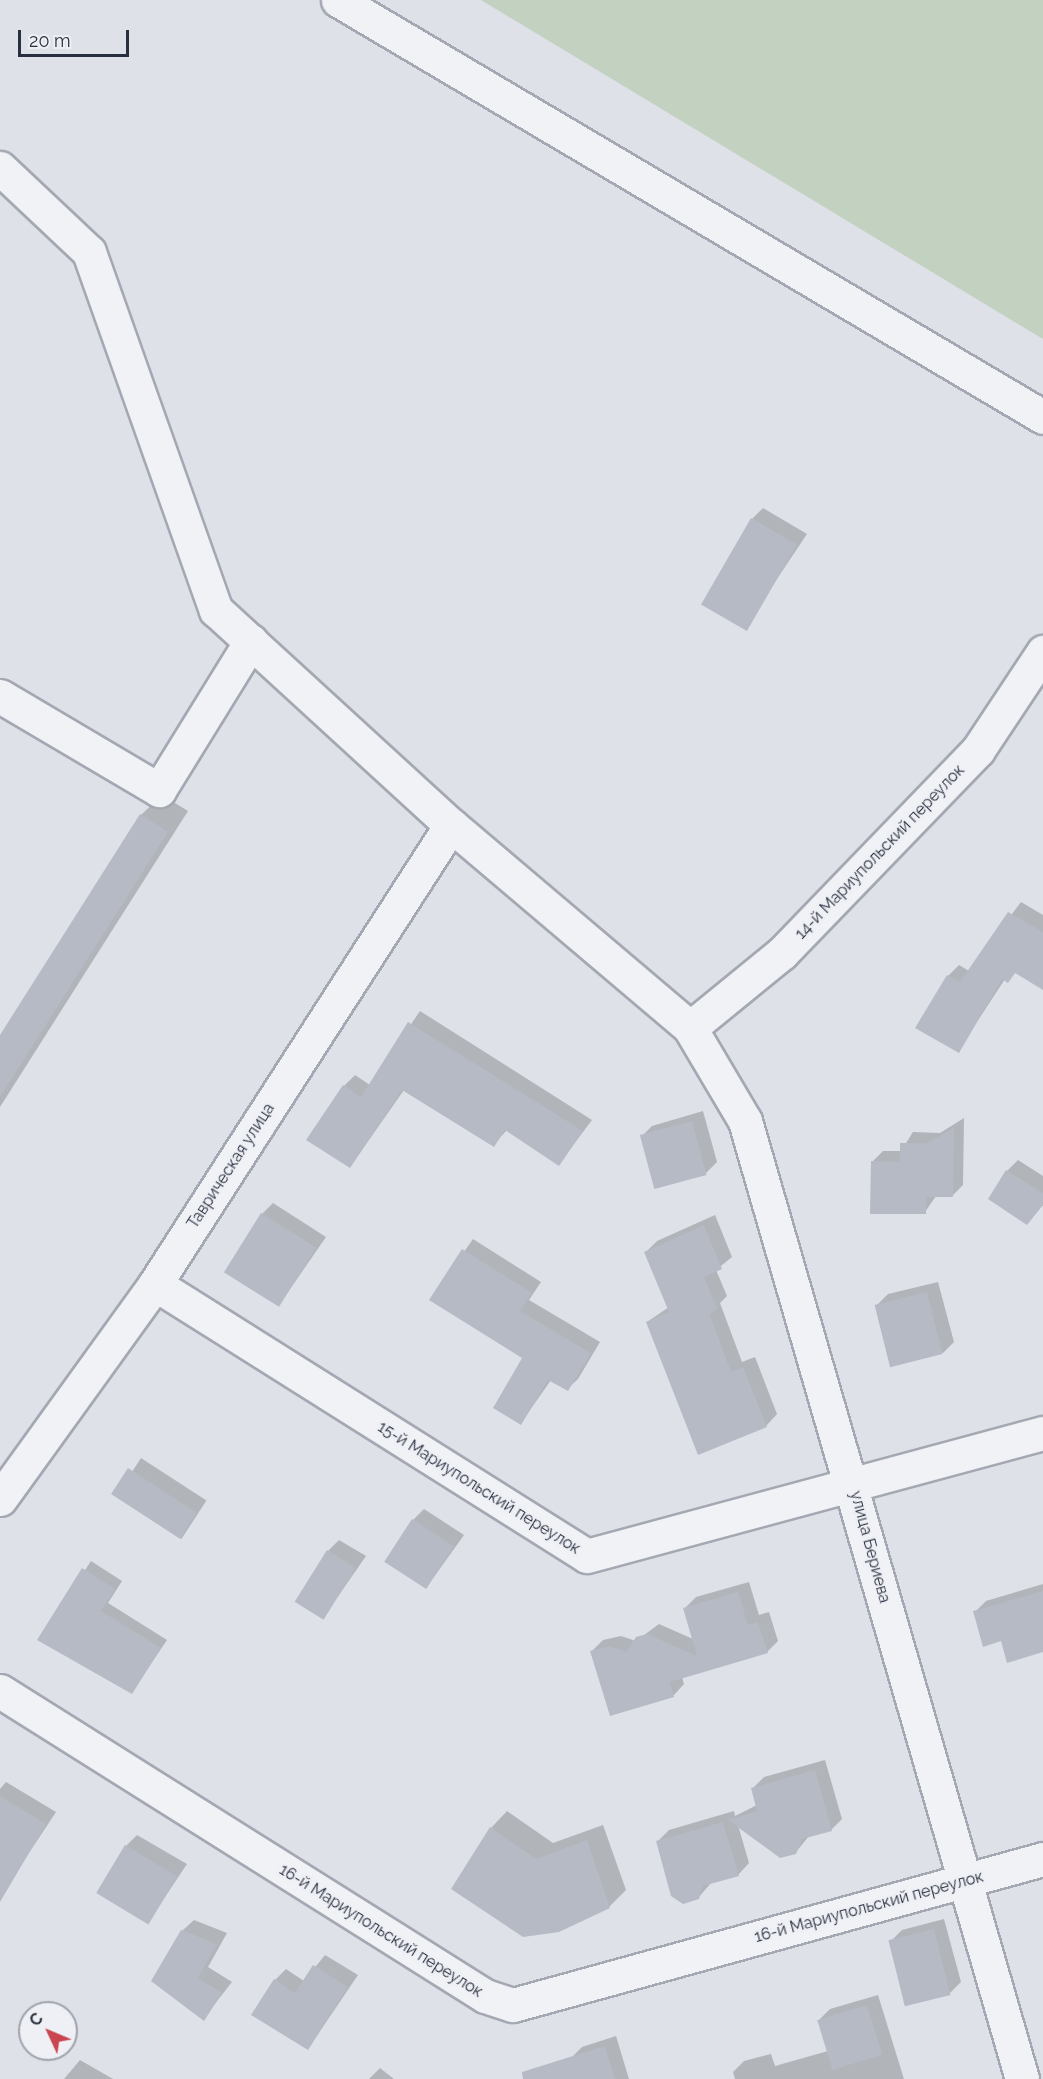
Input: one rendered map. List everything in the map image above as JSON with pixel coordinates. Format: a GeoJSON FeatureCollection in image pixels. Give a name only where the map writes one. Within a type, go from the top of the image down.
{"type":"FeatureCollection","features":[{"type":"Feature","properties":{"kind":"street"},"geometry":{"type":"LineString","coordinates":[[338,0],[1043,417]]}},
{"type":"Feature","properties":{"kind":"street","name":"улица Бериева"},"geometry":{"type":"LineString","coordinates":[[0,168],[89,252],[216,610],[452,825],[690,1028],[745,1121],[853,1484],[963,1881],[1022,2079]]}},
{"type":"Feature","properties":{"kind":"street"},"geometry":{"type":"LineString","coordinates":[[0,696],[159,790],[251,641]]}},
{"type":"Feature","properties":{"kind":"street","name":"14-й Мариупольский переулок"},"geometry":{"type":"LineString","coordinates":[[690,1028],[782,953],[978,750],[1043,652]]}},
{"type":"Feature","properties":{"kind":"street","name":"Таврическая улица"},"geometry":{"type":"LineString","coordinates":[[0,1499],[155,1284],[452,825]]}},
{"type":"Feature","properties":{"kind":"street","name":"15-й Мариупольский переулок"},"geometry":{"type":"LineString","coordinates":[[155,1284],[587,1556],[1043,1433]]}},
{"type":"Feature","properties":{"kind":"street","name":"16-й Мариупольский переулок"},"geometry":{"type":"LineString","coordinates":[[0,1691],[485,1996],[513,2005],[1043,1859]]}},
{"type":"Feature","properties":{"kind":"green space"},"geometry":{"type":"Polygon","coordinates":[[[481,0],[1043,0],[1043,339],[481,0]]]}},
{"type":"Feature","properties":{"kind":"building"},"geometry":{"type":"Polygon","coordinates":[[[751,518],[797,544],[747,631],[701,605],[751,518]]]}},
{"type":"Feature","properties":{"kind":"building"},"geometry":{"type":"Polygon","coordinates":[[[140,814],[168,832],[0,1097],[0,1035],[140,814]]]}},
{"type":"Feature","properties":{"kind":"building"},"geometry":{"type":"Polygon","coordinates":[[[1008,912],[1043,932],[1043,990],[1015,973],[1008,983],[1002,979],[959,1053],[915,1028],[947,975],[960,982],[1008,912]]]}},
{"type":"Feature","properties":{"kind":"building"},"geometry":{"type":"Polygon","coordinates":[[[408,1022],[583,1131],[559,1166],[505,1130],[494,1147],[402,1090],[350,1168],[306,1140],[343,1085],[361,1097],[408,1022]]]}},
{"type":"Feature","properties":{"kind":"building"},"geometry":{"type":"Polygon","coordinates":[[[692,1121],[706,1175],[654,1189],[640,1135],[692,1121]]]}},
{"type":"Feature","properties":{"kind":"building"},"geometry":{"type":"Polygon","coordinates":[[[954,1128],[953,1197],[926,1197],[926,1214],[870,1214],[871,1161],[900,1162],[900,1143],[927,1143],[954,1128]]]}},
{"type":"Feature","properties":{"kind":"building"},"geometry":{"type":"Polygon","coordinates":[[[1006,1170],[1043,1193],[1043,1205],[1027,1225],[988,1199],[1006,1170]]]}},
{"type":"Feature","properties":{"kind":"building"},"geometry":{"type":"Polygon","coordinates":[[[261,1213],[316,1247],[279,1307],[224,1272],[261,1213]]]}},
{"type":"Feature","properties":{"kind":"building"},"geometry":{"type":"Polygon","coordinates":[[[704,1225],[722,1269],[704,1277],[717,1308],[710,1315],[731,1372],[743,1367],[767,1427],[698,1455],[646,1322],[669,1312],[644,1252],[704,1225]]]}},
{"type":"Feature","properties":{"kind":"building"},"geometry":{"type":"Polygon","coordinates":[[[462,1249],[532,1293],[520,1311],[591,1353],[568,1391],[548,1380],[521,1425],[493,1408],[522,1358],[429,1300],[462,1249]]]}},
{"type":"Feature","properties":{"kind":"building"},"geometry":{"type":"Polygon","coordinates":[[[927,1292],[942,1354],[890,1367],[875,1305],[927,1292]]]}},
{"type":"Feature","properties":{"kind":"building"},"geometry":{"type":"Polygon","coordinates":[[[128,1468],[197,1513],[180,1539],[111,1494],[128,1468]]]}},
{"type":"Feature","properties":{"kind":"building"},"geometry":{"type":"Polygon","coordinates":[[[412,1519],[454,1546],[426,1589],[384,1562],[412,1519]]]}},
{"type":"Feature","properties":{"kind":"building"},"geometry":{"type":"Polygon","coordinates":[[[327,1550],[356,1568],[324,1620],[295,1602],[327,1550]]]}},
{"type":"Feature","properties":{"kind":"building"},"geometry":{"type":"Polygon","coordinates":[[[82,1568],[115,1589],[101,1611],[161,1648],[132,1694],[37,1640],[82,1568]]]}},
{"type":"Feature","properties":{"kind":"building"},"geometry":{"type":"Polygon","coordinates":[[[1043,1591],[1043,1652],[1007,1663],[1001,1641],[983,1647],[973,1611],[1043,1591]]]}},
{"type":"Feature","properties":{"kind":"building"},"geometry":{"type":"Polygon","coordinates":[[[738,1592],[748,1625],[758,1622],[768,1653],[670,1682],[674,1697],[610,1716],[590,1651],[609,1646],[626,1652],[636,1637],[647,1634],[697,1656],[683,1608],[738,1592]]]}},
{"type":"Feature","properties":{"kind":"building"},"geometry":{"type":"Polygon","coordinates":[[[815,1770],[832,1831],[802,1839],[796,1854],[780,1858],[728,1820],[757,1811],[751,1788],[815,1770]]]}},
{"type":"Feature","properties":{"kind":"building"},"geometry":{"type":"Polygon","coordinates":[[[0,1796],[46,1824],[0,1902],[0,1796]]]}},
{"type":"Feature","properties":{"kind":"building"},"geometry":{"type":"Polygon","coordinates":[[[723,1822],[739,1876],[703,1886],[699,1899],[683,1904],[671,1896],[656,1841],[723,1822]]]}},
{"type":"Feature","properties":{"kind":"building"},"geometry":{"type":"Polygon","coordinates":[[[490,1827],[536,1859],[587,1840],[610,1908],[559,1932],[523,1937],[451,1889],[490,1827]]]}},
{"type":"Feature","properties":{"kind":"building"},"geometry":{"type":"Polygon","coordinates":[[[125,1845],[177,1876],[148,1924],[96,1893],[125,1845]]]}},
{"type":"Feature","properties":{"kind":"building"},"geometry":{"type":"Polygon","coordinates":[[[934,1929],[950,1995],[905,2006],[888,1940],[934,1929]]]}},
{"type":"Feature","properties":{"kind":"building"},"geometry":{"type":"Polygon","coordinates":[[[181,1930],[217,1944],[198,1978],[222,1993],[204,2021],[151,1981],[181,1930]]]}},
{"type":"Feature","properties":{"kind":"building"},"geometry":{"type":"Polygon","coordinates":[[[313,1965],[348,1987],[308,2050],[251,2015],[274,1979],[295,1993],[313,1965]]]}},
{"type":"Feature","properties":{"kind":"building"},"geometry":{"type":"Polygon","coordinates":[[[867,2005],[882,2055],[832,2070],[817,2020],[867,2005]]]}},
{"type":"Feature","properties":{"kind":"building"},"geometry":{"type":"Polygon","coordinates":[[[605,2046],[615,2079],[523,2079],[522,2072],[605,2046]]]}}]}
